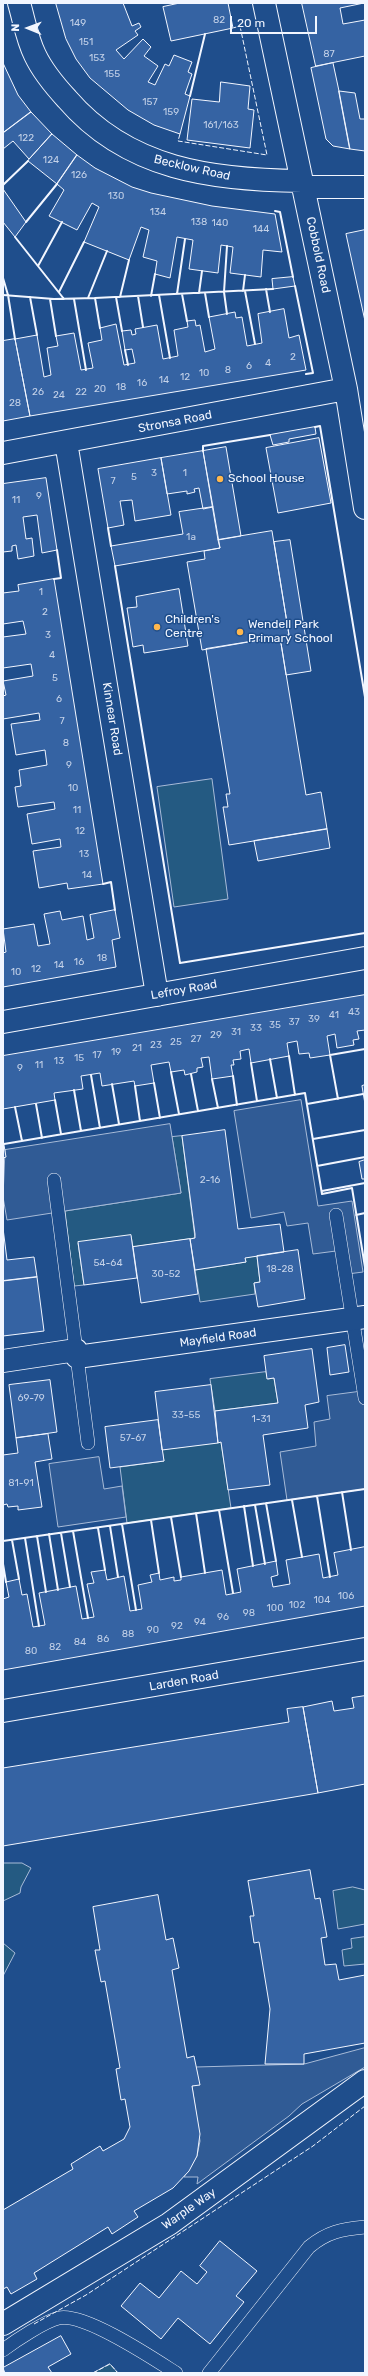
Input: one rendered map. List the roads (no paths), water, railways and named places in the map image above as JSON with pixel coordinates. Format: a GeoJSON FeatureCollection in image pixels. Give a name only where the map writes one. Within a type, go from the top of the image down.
{"type":"FeatureCollection","features":[{"type":"Feature","properties":{"kind":"street","name":"Becklow Road"},"geometry":{"type":"LineString","coordinates":[[19,3],[35,55],[50,79],[87,121],[111,139],[135,153],[192,171],[231,178],[365,187]]}},
{"type":"Feature","properties":{"kind":"street","name":"Cobbold Road"},"geometry":{"type":"LineString","coordinates":[[264,3],[346,390],[365,508]]}},
{"type":"Feature","properties":{"kind":"street","name":"Stronsa Road"},"geometry":{"type":"LineString","coordinates":[[3,453],[346,390]]}},
{"type":"Feature","properties":{"kind":"street","name":"Kinnear Road"},"geometry":{"type":"LineString","coordinates":[[66,442],[157,995]]}},
{"type":"Feature","properties":{"kind":"street","name":"Lefroy Road"},"geometry":{"type":"LineString","coordinates":[[3,1022],[365,958]]}},
{"type":"Feature","properties":{"kind":"street","name":"Mayfield Road"},"geometry":{"type":"LineString","coordinates":[[3,1361],[77,1354],[359,1318]]}},
{"type":"Feature","properties":{"kind":"street","name":"Larden Road"},"geometry":{"type":"LineString","coordinates":[[3,1712],[365,1649]]}},
{"type":"Feature","properties":{"kind":"street","name":"Warple Way"},"geometry":{"type":"LineString","coordinates":[[3,2324],[169,2224],[365,2081]]}},
{"type":"Feature","properties":{"kind":"lane"},"geometry":{"type":"LineString","coordinates":[[54,1180],[88,1443]]}},
{"type":"Feature","properties":{"kind":"lane"},"geometry":{"type":"LineString","coordinates":[[336,1215],[359,1318],[365,1398]]}},
{"type":"Feature","properties":{"kind":"lane"},"geometry":{"type":"LineString","coordinates":[[209,2373],[309,2247],[320,2238],[334,2231],[365,2227]]}},
{"type":"Feature","properties":{"kind":"lane"},"geometry":{"type":"LineString","coordinates":[[3,2350],[15,2341],[59,2318],[78,2319],[119,2339],[176,2373]]}},
{"type":"Feature","properties":{"kind":"place","name":"School House"},"geometry":{"type":"Point","coordinates":[220,479]}},
{"type":"Feature","properties":{"kind":"place","name":"Children's Centre"},"geometry":{"type":"Point","coordinates":[157,627]}},
{"type":"Feature","properties":{"kind":"place","name":"Wendell Park Primary School"},"geometry":{"type":"Point","coordinates":[240,632]}}]}
